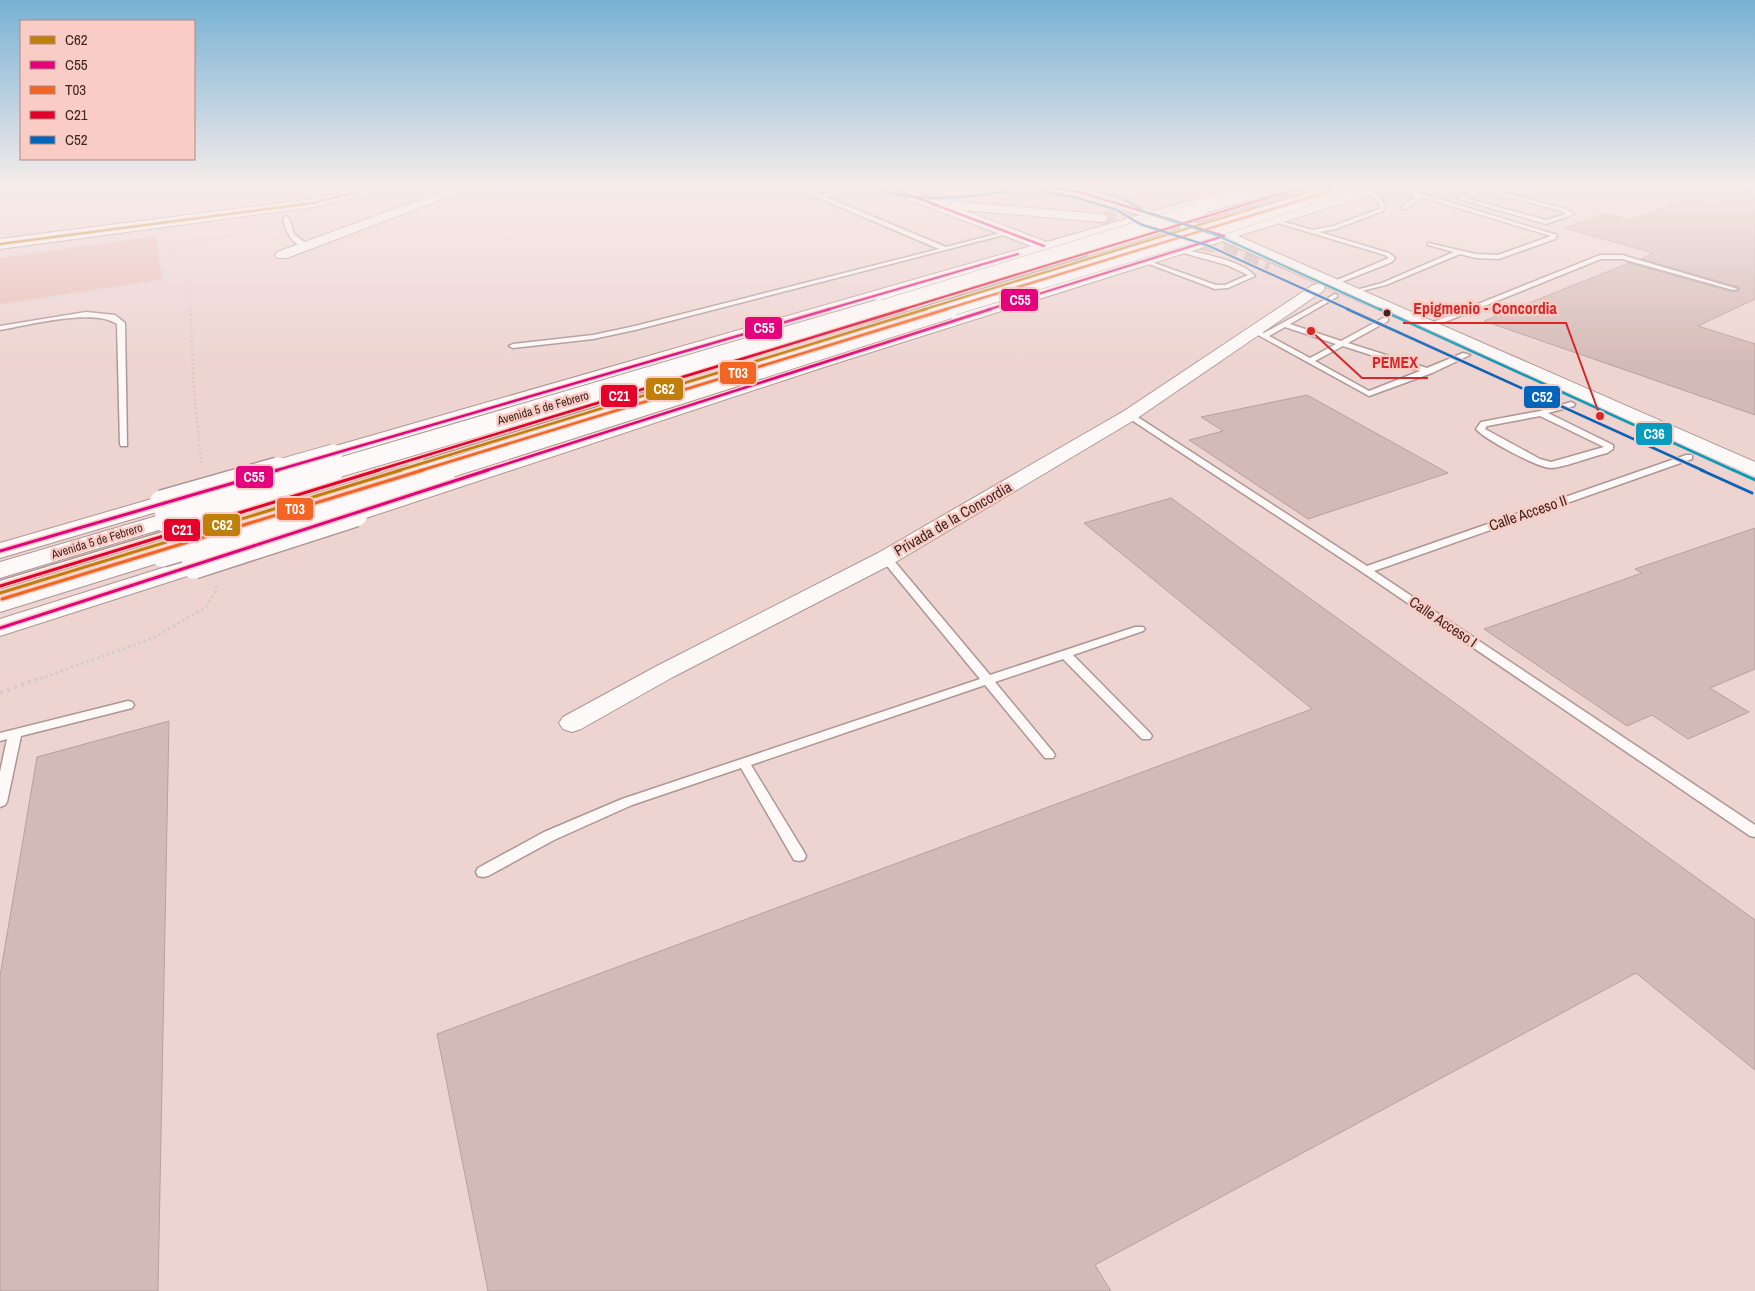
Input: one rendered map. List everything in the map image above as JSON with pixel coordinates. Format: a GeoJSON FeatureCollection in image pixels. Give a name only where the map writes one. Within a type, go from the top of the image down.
{"type":"FeatureCollection","features":[{"type":"Feature","properties":{"kind":"main road"},"geometry":{"type":"LineString","coordinates":[[834,309],[1067,245]]}},
{"type":"Feature","properties":{"kind":"main road","name":"Avenida 5 de Febrero"},"geometry":{"type":"LineString","coordinates":[[0,628],[163,539],[344,466],[781,340],[1090,245]]}},
{"type":"Feature","properties":{"kind":"main road","name":"Avenida 5 de Febrero"},"geometry":{"type":"LineString","coordinates":[[0,570],[163,539],[350,500],[882,330],[1161,245]]}},
{"type":"Feature","properties":{"kind":"main road","name":"Avenida 5 de Febrero"},"geometry":{"type":"LineString","coordinates":[[7,550],[163,539],[355,514],[817,363],[1178,250],[1207,245]]}},
{"type":"Feature","properties":{"kind":"main road"},"geometry":{"type":"LineString","coordinates":[[1234,245],[1334,290],[1427,326],[1698,453],[1755,487]]}},
{"type":"Feature","properties":{"kind":"main road"},"geometry":{"type":"LineString","coordinates":[[1235,245],[1698,453]]}},
{"type":"Feature","properties":{"kind":"main road"},"geometry":{"type":"LineString","coordinates":[[1270,245],[1276,263],[1334,290],[1385,319],[1572,404],[1698,453],[1755,470]]}},
{"type":"Feature","properties":{"kind":"main road","name":"Avenida 5 de Febrero"},"geometry":{"type":"LineString","coordinates":[[0,604],[100,573],[163,539],[333,454],[834,309],[1044,246]]}},
{"type":"Feature","properties":{"kind":"main road"},"geometry":{"type":"LineString","coordinates":[[0,615],[100,573]]}},
{"type":"Feature","properties":{"kind":"street"},"geometry":{"type":"LineString","coordinates":[[282,254],[306,246]]}},
{"type":"Feature","properties":{"kind":"street","name":"Privada de la Concordia"},"geometry":{"type":"LineString","coordinates":[[572,723],[664,672],[886,558],[1130,415],[1259,333],[1334,290]]}},
{"type":"Feature","properties":{"kind":"lane"},"geometry":{"type":"LineString","coordinates":[[936,245],[945,249]]}},
{"type":"Feature","properties":{"kind":"lane"},"geometry":{"type":"LineString","coordinates":[[513,346],[593,337],[635,328],[960,245]]}},
{"type":"Feature","properties":{"kind":"lane"},"geometry":{"type":"LineString","coordinates":[[0,593],[163,539],[1123,245]]}},
{"type":"Feature","properties":{"kind":"lane"},"geometry":{"type":"LineString","coordinates":[[1259,333],[1285,325],[1334,290],[1390,261],[1392,258],[1388,254],[1357,245]]}},
{"type":"Feature","properties":{"kind":"lane"},"geometry":{"type":"LineString","coordinates":[[1435,245],[1476,256],[1499,257],[1532,245]]}},
{"type":"Feature","properties":{"kind":"lane"},"geometry":{"type":"LineString","coordinates":[[1144,261],[1215,287],[1226,287],[1252,276],[1246,271],[1215,259],[1178,250]]}},
{"type":"Feature","properties":{"kind":"lane"},"geometry":{"type":"LineString","coordinates":[[1334,290],[1384,284],[1459,252]]}},
{"type":"Feature","properties":{"kind":"lane"},"geometry":{"type":"LineString","coordinates":[[1427,326],[1600,257],[1622,257],[1735,289]]}},
{"type":"Feature","properties":{"kind":"lane"},"geometry":{"type":"LineString","coordinates":[[0,328],[86,314],[112,317],[121,323],[124,444]]}},
{"type":"Feature","properties":{"kind":"lane"},"geometry":{"type":"LineString","coordinates":[[1310,361],[1385,319]]}},
{"type":"Feature","properties":{"kind":"lane"},"geometry":{"type":"LineString","coordinates":[[1285,325],[1343,342],[1428,371]]}},
{"type":"Feature","properties":{"kind":"lane"},"geometry":{"type":"LineString","coordinates":[[1259,333],[1369,394],[1466,355]]}},
{"type":"Feature","properties":{"kind":"lane"},"geometry":{"type":"LineString","coordinates":[[1541,413],[1610,447],[1604,451],[1551,465],[1538,461],[1480,429],[1484,424],[1541,413],[1572,404]]}},
{"type":"Feature","properties":{"kind":"lane","name":"Calle Acceso I"},"geometry":{"type":"LineString","coordinates":[[1130,415],[1366,570],[1755,832]]}},
{"type":"Feature","properties":{"kind":"lane","name":"Calle Acceso II"},"geometry":{"type":"LineString","coordinates":[[1366,570],[1698,453]]}},
{"type":"Feature","properties":{"kind":"lane"},"geometry":{"type":"LineString","coordinates":[[0,584],[163,539]]}},
{"type":"Feature","properties":{"kind":"lane"},"geometry":{"type":"LineString","coordinates":[[886,558],[985,681],[1049,755]]}},
{"type":"Feature","properties":{"kind":"lane"},"geometry":{"type":"LineString","coordinates":[[483,872],[549,836],[627,802],[946,696],[1139,629]]}},
{"type":"Feature","properties":{"kind":"lane"},"geometry":{"type":"LineString","coordinates":[[1065,654],[1146,736]]}},
{"type":"Feature","properties":{"kind":"lane"},"geometry":{"type":"LineString","coordinates":[[0,737],[128,705]]}},
{"type":"Feature","properties":{"kind":"lane"},"geometry":{"type":"LineString","coordinates":[[0,802],[15,733]]}},
{"type":"Feature","properties":{"kind":"lane"},"geometry":{"type":"LineString","coordinates":[[744,763],[799,856]]}},
{"type":"Feature","properties":{"kind":"path"},"geometry":{"type":"LineString","coordinates":[[0,305],[164,280],[159,245]]}},
{"type":"Feature","properties":{"kind":"path"},"geometry":{"type":"LineString","coordinates":[[161,259],[176,256],[172,245]]}},
{"type":"Feature","properties":{"kind":"shaded area"},"geometry":{"type":"Polygon","coordinates":[[[90,245],[157,245],[162,279],[0,304],[0,258],[90,245]]]}},
{"type":"Feature","properties":{"kind":"building"},"geometry":{"type":"Polygon","coordinates":[[[1625,245],[1755,245],[1755,299],[1698,326],[1755,344],[1755,415],[1484,321],[1629,263],[1732,292],[1738,291],[1739,287],[1641,259],[1653,253],[1625,245]]]}},
{"type":"Feature","properties":{"kind":"building"},"geometry":{"type":"Polygon","coordinates":[[[1307,395],[1448,473],[1308,519],[1189,440],[1223,431],[1201,417],[1307,395]]]}},
{"type":"Feature","properties":{"kind":"building"},"geometry":{"type":"Polygon","coordinates":[[[1171,498],[1755,920],[1755,1070],[1636,973],[1095,1265],[1111,1291],[488,1291],[437,1034],[1312,709],[1084,523],[1171,498]]]}},
{"type":"Feature","properties":{"kind":"building"},"geometry":{"type":"Polygon","coordinates":[[[1755,528],[1755,669],[1710,688],[1749,712],[1688,739],[1652,715],[1627,726],[1484,629],[1642,573],[1635,569],[1755,528]]]}},
{"type":"Feature","properties":{"kind":"building"},"geometry":{"type":"Polygon","coordinates":[[[169,721],[158,1291],[0,1291],[0,976],[37,757],[169,721]]]}},
{"type":"Feature","properties":{"kind":"tunnel"},"geometry":{"type":"LineString","coordinates":[[1215,245],[1270,263]]}},
{"type":"Feature","properties":{"kind":"transit line","name":"C21"},"geometry":{"type":"LineString","coordinates":[[0,586],[1112,245]]}},
{"type":"Feature","properties":{"kind":"transit line","name":"C62"},"geometry":{"type":"LineString","coordinates":[[0,593],[1133,245]]}},
{"type":"Feature","properties":{"kind":"transit line","name":"T03"},"geometry":{"type":"LineString","coordinates":[[2,599],[1154,245]]}},
{"type":"Feature","properties":{"kind":"transit line","name":"C55"},"geometry":{"type":"LineString","coordinates":[[0,628],[817,363],[1194,245]]}},
{"type":"Feature","properties":{"kind":"transit line","name":"C52"},"geometry":{"type":"LineString","coordinates":[[1207,245],[1752,493]]}},
{"type":"Feature","properties":{"kind":"transit line","name":"C36"},"geometry":{"type":"LineString","coordinates":[[1239,245],[1755,480]]}},
{"type":"Feature","properties":{"kind":"transit line","name":"C55"},"geometry":{"type":"LineString","coordinates":[[0,551],[1018,254]]}},
{"type":"Feature","properties":{"kind":"place","name":"PEMEX"},"geometry":{"type":"Point","coordinates":[1311,331]}},
{"type":"Feature","properties":{"kind":"place","name":"Epigmenio - Concordia"},"geometry":{"type":"Point","coordinates":[1600,416]}}]}
